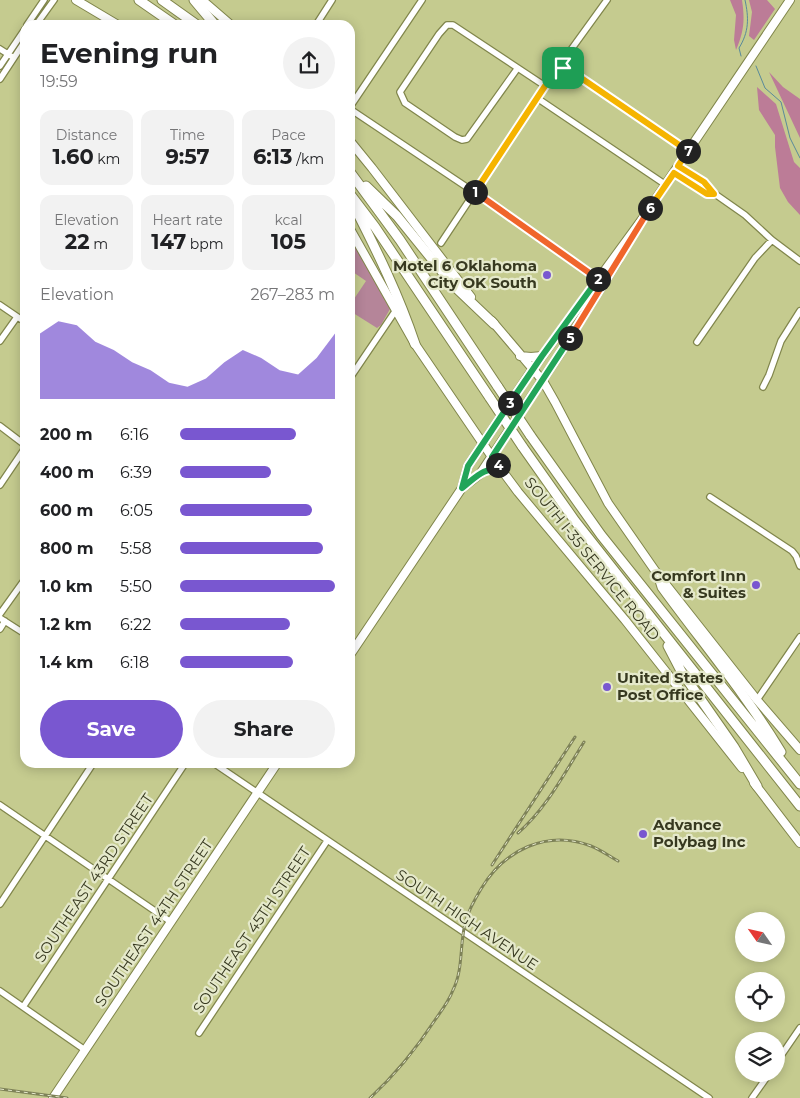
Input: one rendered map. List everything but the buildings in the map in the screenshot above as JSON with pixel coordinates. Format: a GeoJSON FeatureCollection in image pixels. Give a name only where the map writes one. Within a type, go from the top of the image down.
{"type":"FeatureCollection","features":[{"type":"Feature","properties":{"kind":"highway"},"geometry":{"type":"LineString","coordinates":[[139,0],[168,20]]}},
{"type":"Feature","properties":{"kind":"highway"},"geometry":{"type":"LineString","coordinates":[[162,0],[190,20]]}},
{"type":"Feature","properties":{"kind":"highway"},"geometry":{"type":"LineString","coordinates":[[194,0],[212,20]]}},
{"type":"Feature","properties":{"kind":"highway"},"geometry":{"type":"LineString","coordinates":[[355,176],[397,216],[453,285],[494,324]]}},
{"type":"Feature","properties":{"kind":"highway"},"geometry":{"type":"LineString","coordinates":[[355,178],[400,240],[530,435],[602,535],[799,783]]}},
{"type":"Feature","properties":{"kind":"highway"},"geometry":{"type":"LineString","coordinates":[[355,201],[375,227],[522,446],[575,521],[800,806]]}},
{"type":"Feature","properties":{"kind":"highway"},"geometry":{"type":"LineString","coordinates":[[355,209],[405,314],[415,344]]}},
{"type":"Feature","properties":{"kind":"highway"},"geometry":{"type":"LineString","coordinates":[[658,574],[662,587],[764,725],[799,783]]}},
{"type":"Feature","properties":{"kind":"highway"},"geometry":{"type":"LineString","coordinates":[[658,628],[681,671],[734,748],[757,786]]}},
{"type":"Feature","properties":{"kind":"main road"},"geometry":{"type":"LineString","coordinates":[[76,0],[110,20]]}},
{"type":"Feature","properties":{"kind":"main road"},"geometry":{"type":"LineString","coordinates":[[480,474],[542,381],[601,281],[790,0]]}},
{"type":"Feature","properties":{"kind":"main road"},"geometry":{"type":"LineString","coordinates":[[206,2],[226,20]]}},
{"type":"Feature","properties":{"kind":"main road"},"geometry":{"type":"LineString","coordinates":[[355,148],[470,296],[542,381],[559,408],[608,503],[658,574],[757,700],[800,750]]}},
{"type":"Feature","properties":{"kind":"main road","name":"SOUTH I-35 SERVICE ROAD"},"geometry":{"type":"LineString","coordinates":[[355,242],[415,344],[482,444],[502,471],[625,620],[800,843]]}},
{"type":"Feature","properties":{"kind":"main road"},"geometry":{"type":"LineString","coordinates":[[462,488],[468,466],[482,444],[542,356],[601,281]]}},
{"type":"Feature","properties":{"kind":"main road"},"geometry":{"type":"LineString","coordinates":[[520,356],[542,356]]}},
{"type":"Feature","properties":{"kind":"main road"},"geometry":{"type":"LineString","coordinates":[[355,648],[462,488],[480,474],[491,469],[502,471]]}},
{"type":"Feature","properties":{"kind":"main road","name":"SOUTHEAST 44TH STREET"},"geometry":{"type":"LineString","coordinates":[[53,1098],[274,768]]}},
{"type":"Feature","properties":{"kind":"street"},"geometry":{"type":"LineString","coordinates":[[30,20],[44,0]]}},
{"type":"Feature","properties":{"kind":"street"},"geometry":{"type":"LineString","coordinates":[[40,20],[54,0]]}},
{"type":"Feature","properties":{"kind":"street"},"geometry":{"type":"LineString","coordinates":[[319,20],[332,0]]}},
{"type":"Feature","properties":{"kind":"street"},"geometry":{"type":"LineString","coordinates":[[355,100],[422,0]]}},
{"type":"Feature","properties":{"kind":"street"},"geometry":{"type":"LineString","coordinates":[[563,68],[566,58],[607,0]]}},
{"type":"Feature","properties":{"kind":"street"},"geometry":{"type":"LineString","coordinates":[[517,69],[467,140],[456,137],[405,103],[400,92],[447,25],[456,27],[545,86]]}},
{"type":"Feature","properties":{"kind":"street"},"geometry":{"type":"LineString","coordinates":[[0,79],[20,39]]}},
{"type":"Feature","properties":{"kind":"street"},"geometry":{"type":"LineString","coordinates":[[0,66],[20,46]]}},
{"type":"Feature","properties":{"kind":"street"},"geometry":{"type":"LineString","coordinates":[[0,49],[11,56]]}},
{"type":"Feature","properties":{"kind":"street"},"geometry":{"type":"LineString","coordinates":[[441,243],[545,86],[556,71],[563,68],[568,69],[688,151]]}},
{"type":"Feature","properties":{"kind":"street"},"geometry":{"type":"LineString","coordinates":[[537,98],[666,185]]}},
{"type":"Feature","properties":{"kind":"street"},"geometry":{"type":"LineString","coordinates":[[355,111],[601,281]]}},
{"type":"Feature","properties":{"kind":"street"},"geometry":{"type":"LineString","coordinates":[[676,169],[707,194],[714,194],[745,215],[772,240],[800,261]]}},
{"type":"Feature","properties":{"kind":"street"},"geometry":{"type":"LineString","coordinates":[[698,342],[755,258],[772,240]]}},
{"type":"Feature","properties":{"kind":"street"},"geometry":{"type":"LineString","coordinates":[[0,305],[20,319]]}},
{"type":"Feature","properties":{"kind":"street"},"geometry":{"type":"LineString","coordinates":[[355,371],[396,310]]}},
{"type":"Feature","properties":{"kind":"street"},"geometry":{"type":"LineString","coordinates":[[763,387],[781,341],[800,311]]}},
{"type":"Feature","properties":{"kind":"street"},"geometry":{"type":"LineString","coordinates":[[0,341],[17,317]]}},
{"type":"Feature","properties":{"kind":"street"},"geometry":{"type":"LineString","coordinates":[[0,426],[20,442]]}},
{"type":"Feature","properties":{"kind":"street"},"geometry":{"type":"LineString","coordinates":[[0,485],[20,454]]}},
{"type":"Feature","properties":{"kind":"street"},"geometry":{"type":"LineString","coordinates":[[710,497],[792,551],[800,566]]}},
{"type":"Feature","properties":{"kind":"street"},"geometry":{"type":"LineString","coordinates":[[0,628],[2,617],[20,587]]}},
{"type":"Feature","properties":{"kind":"street"},"geometry":{"type":"LineString","coordinates":[[2,617],[20,630]]}},
{"type":"Feature","properties":{"kind":"street"},"geometry":{"type":"LineString","coordinates":[[757,700],[800,637]]}},
{"type":"Feature","properties":{"kind":"street"},"geometry":{"type":"LineString","coordinates":[[0,904],[90,768]]}},
{"type":"Feature","properties":{"kind":"street","name":"SOUTHEAST 43RD STREET"},"geometry":{"type":"LineString","coordinates":[[23,1007],[182,768]]}},
{"type":"Feature","properties":{"kind":"street","name":"SOUTH HIGH AVENUE"},"geometry":{"type":"LineString","coordinates":[[221,768],[709,1098]]}},
{"type":"Feature","properties":{"kind":"street"},"geometry":{"type":"LineString","coordinates":[[0,805],[171,922]]}},
{"type":"Feature","properties":{"kind":"street","name":"SOUTHEAST 45TH STREET"},"geometry":{"type":"LineString","coordinates":[[199,1033],[327,841]]}},
{"type":"Feature","properties":{"kind":"street"},"geometry":{"type":"LineString","coordinates":[[0,991],[85,1050]]}},
{"type":"Feature","properties":{"kind":"street"},"geometry":{"type":"LineString","coordinates":[[785,1050],[800,1028]]}},
{"type":"Feature","properties":{"kind":"street"},"geometry":{"type":"LineString","coordinates":[[752,1098],[763,1082]]}},
{"type":"Feature","properties":{"kind":"shaded area"},"geometry":{"type":"Polygon","coordinates":[[[730,0],[742,0],[743,7],[744,20],[736,50],[734,40],[736,15],[730,0]]]}},
{"type":"Feature","properties":{"kind":"shaded area"},"geometry":{"type":"Polygon","coordinates":[[[749,0],[767,0],[775,9],[754,40],[749,36],[752,12],[749,0]]]}},
{"type":"Feature","properties":{"kind":"shaded area"},"geometry":{"type":"Polygon","coordinates":[[[769,72],[783,87],[800,99],[800,138],[769,72]]]}},
{"type":"Feature","properties":{"kind":"shaded area"},"geometry":{"type":"Polygon","coordinates":[[[757,87],[776,104],[794,162],[800,168],[800,215],[788,202],[780,188],[775,135],[759,110],[757,87]]]}},
{"type":"Feature","properties":{"kind":"shaded area"},"geometry":{"type":"Polygon","coordinates":[[[355,248],[390,309],[381,325],[377,328],[355,314],[355,298],[366,281],[355,273],[355,248]]]}},
{"type":"Feature","properties":{"kind":"waterway"},"geometry":{"type":"LineString","coordinates":[[741,56],[739,48],[745,36],[747,25],[745,0]]}},
{"type":"Feature","properties":{"kind":"waterway"},"geometry":{"type":"LineString","coordinates":[[756,66],[765,88],[781,102],[790,138],[800,158]]}},
{"type":"Feature","properties":{"kind":"railway"},"geometry":{"type":"LineString","coordinates":[[492,865],[575,737]]}},
{"type":"Feature","properties":{"kind":"railway"},"geometry":{"type":"LineString","coordinates":[[518,833],[546,802],[584,742]]}},
{"type":"Feature","properties":{"kind":"railway"},"geometry":{"type":"LineString","coordinates":[[370,1098],[405,1061],[447,1002],[459,973],[464,929],[469,912],[481,889],[502,863],[528,846],[558,840],[575,841],[591,846],[618,861]]}},
{"type":"Feature","properties":{"kind":"railway"},"geometry":{"type":"LineString","coordinates":[[0,1089],[67,1098]]}},
{"type":"Feature","properties":{"kind":"place","name":"Motel 6 Oklahoma City OK South"},"geometry":{"type":"Point","coordinates":[547,275]}},
{"type":"Feature","properties":{"kind":"place","name":"Comfort Inn & Suites"},"geometry":{"type":"Point","coordinates":[756,585]}},
{"type":"Feature","properties":{"kind":"place","name":"United States Post Office"},"geometry":{"type":"Point","coordinates":[607,687]}},
{"type":"Feature","properties":{"kind":"place","name":"Advance Polybag Inc"},"geometry":{"type":"Point","coordinates":[643,834]}},
{"type":"Feature","properties":{"kind":"route"},"geometry":{"type":"LineString","coordinates":[[563,68],[568,69],[688,151],[678,166],[704,182],[714,194],[707,194],[674,173],[644,218],[560,355],[492,457],[502,471],[496,469],[488,470],[462,488],[468,466],[532,370],[598,279],[474,192],[545,86],[556,71],[563,68]]}}]}
